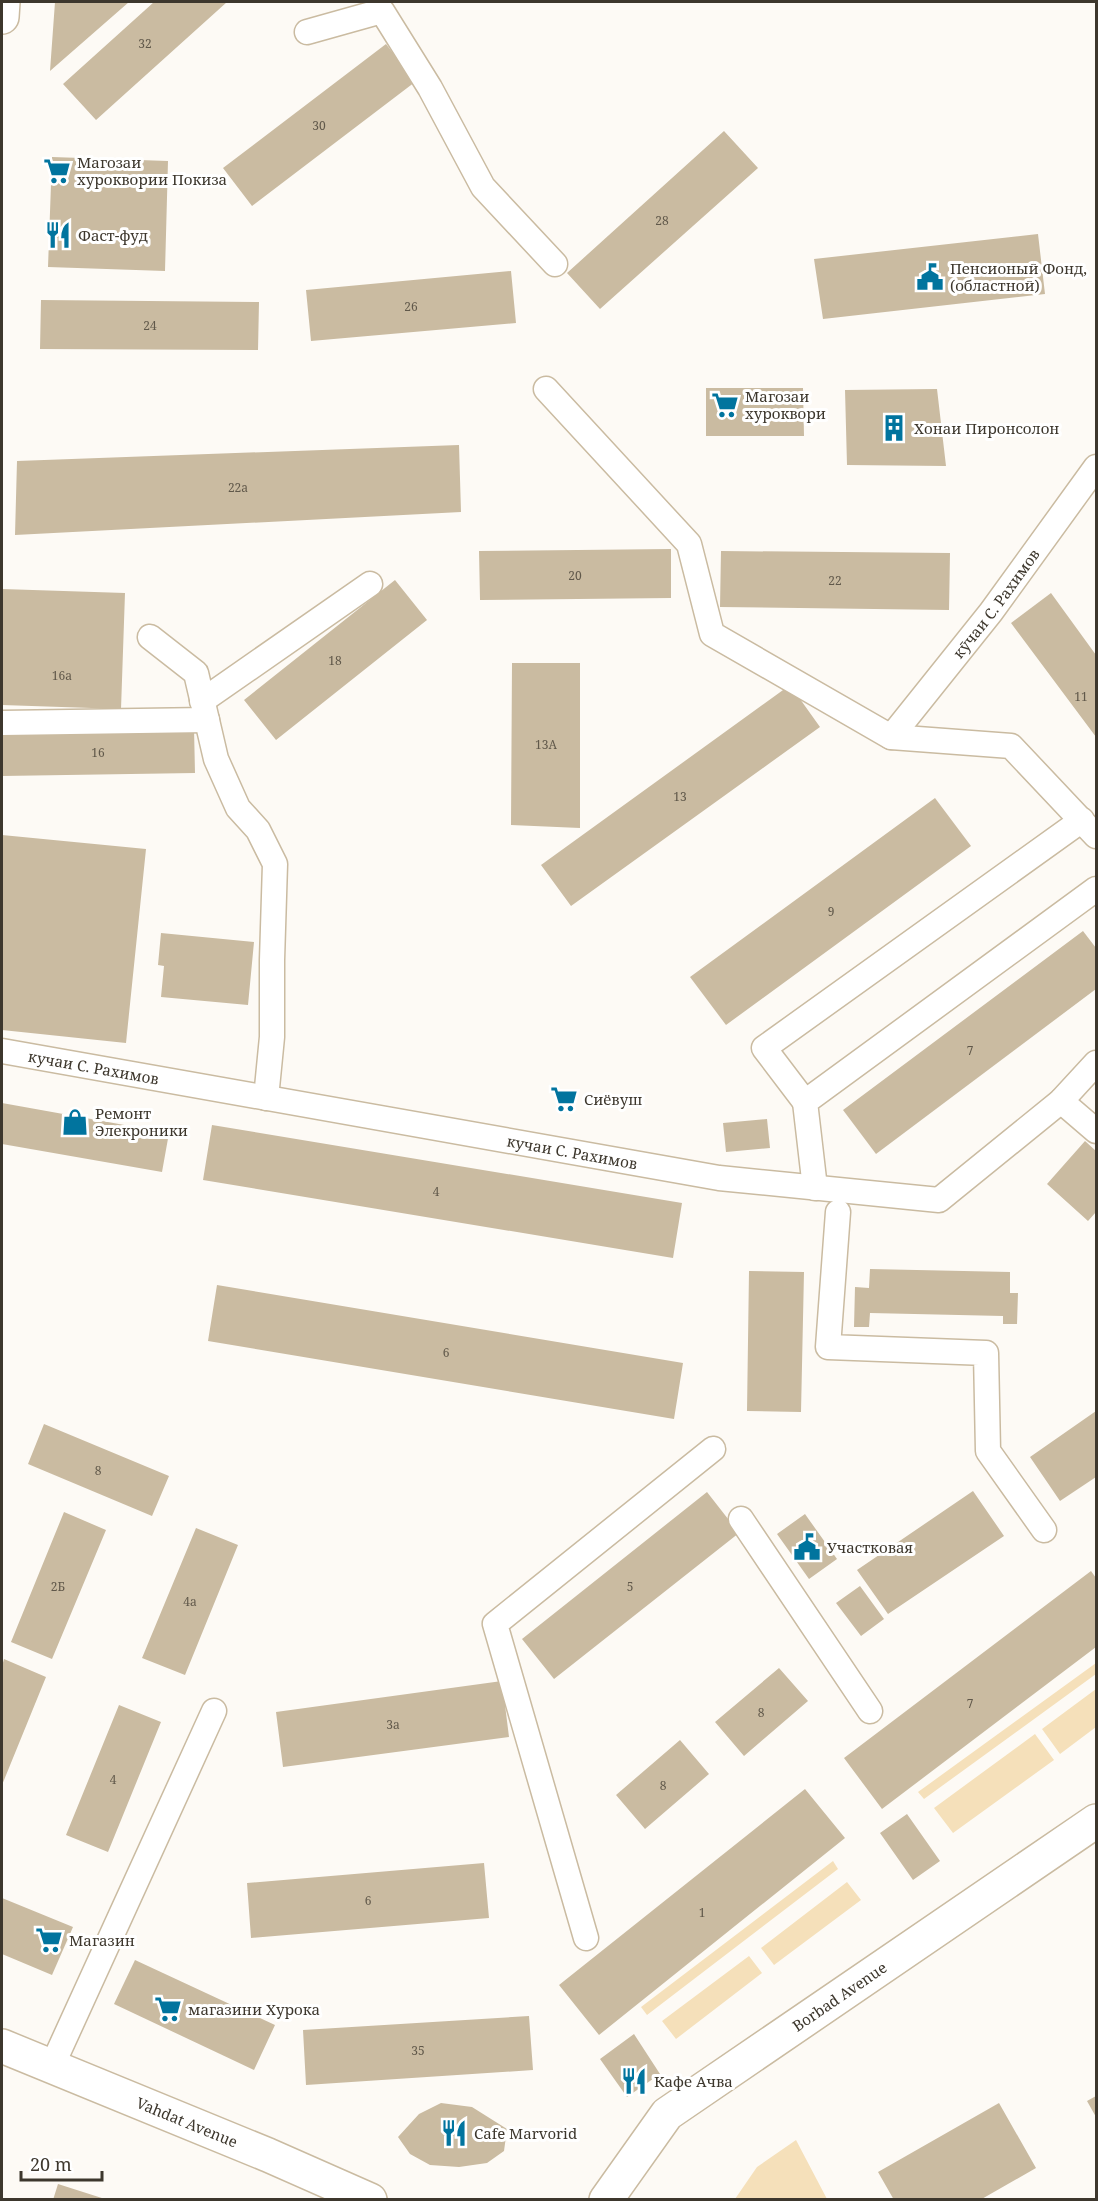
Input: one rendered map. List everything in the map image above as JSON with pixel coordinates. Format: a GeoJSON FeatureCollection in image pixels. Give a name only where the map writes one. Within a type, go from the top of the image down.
{"type":"FeatureCollection","features":[{"type":"Feature","properties":{"kind":"street"},"geometry":{"type":"LineString","coordinates":[[2,17],[3,2]]}},
{"type":"Feature","properties":{"kind":"street"},"geometry":{"type":"LineString","coordinates":[[307,32],[382,11],[430,88],[483,187],[555,264]]}},
{"type":"Feature","properties":{"kind":"street"},"geometry":{"type":"LineString","coordinates":[[546,389],[689,544],[712,634],[891,737],[1011,746],[1089,828],[764,1048],[805,1102],[815,1188]]}},
{"type":"Feature","properties":{"kind":"street","name":"кӯчаи С. Рахимов"},"geometry":{"type":"LineString","coordinates":[[891,737],[991,612],[1096,467]]}},
{"type":"Feature","properties":{"kind":"street"},"geometry":{"type":"LineString","coordinates":[[2,723],[205,711],[370,584]]}},
{"type":"Feature","properties":{"kind":"street"},"geometry":{"type":"LineString","coordinates":[[150,638],[196,674],[216,759],[238,808],[258,830],[275,864],[272,1037],[266,1098]]}},
{"type":"Feature","properties":{"kind":"street"},"geometry":{"type":"LineString","coordinates":[[805,1102],[1096,890]]}},
{"type":"Feature","properties":{"kind":"street","name":"кучаи С. Рахимов"},"geometry":{"type":"LineString","coordinates":[[2,1051],[719,1178],[939,1200],[1061,1101],[1096,1063]]}},
{"type":"Feature","properties":{"kind":"street"},"geometry":{"type":"LineString","coordinates":[[1061,1101],[1096,1131]]}},
{"type":"Feature","properties":{"kind":"street"},"geometry":{"type":"LineString","coordinates":[[838,1212],[828,1347],[986,1353],[988,1451],[1044,1530]]}},
{"type":"Feature","properties":{"kind":"street"},"geometry":{"type":"LineString","coordinates":[[586,1938],[495,1624],[713,1449]]}},
{"type":"Feature","properties":{"kind":"street"},"geometry":{"type":"LineString","coordinates":[[741,1519],[870,1711]]}},
{"type":"Feature","properties":{"kind":"street"},"geometry":{"type":"LineString","coordinates":[[52,2066],[214,1711]]}},
{"type":"Feature","properties":{"kind":"street","name":"Borbad Avenue"},"geometry":{"type":"LineString","coordinates":[[606,2199],[667,2114],[1096,1821]]}},
{"type":"Feature","properties":{"kind":"street","name":"Vahdat Avenue"},"geometry":{"type":"LineString","coordinates":[[2,2046],[370,2199]]}},
{"type":"Feature","properties":{"kind":"shaded area"},"geometry":{"type":"Polygon","coordinates":[[[1096,1663],[1096,1674],[924,1799],[918,1792],[1096,1663]]]}},
{"type":"Feature","properties":{"kind":"shaded area"},"geometry":{"type":"Polygon","coordinates":[[[1096,1689],[1096,1727],[1060,1754],[1042,1729],[1096,1689]]]}},
{"type":"Feature","properties":{"kind":"shaded area"},"geometry":{"type":"Polygon","coordinates":[[[1035,1734],[1054,1760],[953,1833],[934,1808],[1035,1734]]]}},
{"type":"Feature","properties":{"kind":"shaded area"},"geometry":{"type":"Polygon","coordinates":[[[833,1861],[838,1869],[647,2015],[641,2007],[833,1861]]]}},
{"type":"Feature","properties":{"kind":"shaded area"},"geometry":{"type":"Polygon","coordinates":[[[847,1882],[861,1900],[774,1965],[761,1948],[847,1882]]]}},
{"type":"Feature","properties":{"kind":"shaded area"},"geometry":{"type":"Polygon","coordinates":[[[749,1956],[762,1973],[676,2039],[662,2021],[749,1956]]]}},
{"type":"Feature","properties":{"kind":"shaded area"},"geometry":{"type":"Polygon","coordinates":[[[796,2140],[827,2199],[735,2199],[757,2167],[796,2140]]]}},
{"type":"Feature","properties":{"kind":"building"},"geometry":{"type":"Polygon","coordinates":[[[55,2],[129,2],[50,71],[55,2]]]}},
{"type":"Feature","properties":{"kind":"building"},"geometry":{"type":"Polygon","coordinates":[[[154,2],[227,2],[96,120],[63,84],[154,2]]]}},
{"type":"Feature","properties":{"kind":"building"},"geometry":{"type":"Polygon","coordinates":[[[386,44],[415,82],[252,206],[223,168],[386,44]]]}},
{"type":"Feature","properties":{"kind":"building"},"geometry":{"type":"Polygon","coordinates":[[[724,131],[758,168],[600,309],[567,273],[724,131]]]}},
{"type":"Feature","properties":{"kind":"building"},"geometry":{"type":"Polygon","coordinates":[[[52,157],[168,161],[165,271],[48,267],[52,157]]]}},
{"type":"Feature","properties":{"kind":"building","name":"Пенсионый Фонд, (областной)"},"geometry":{"type":"Polygon","coordinates":[[[1038,234],[1045,294],[823,319],[814,259],[1038,234]]]}},
{"type":"Feature","properties":{"kind":"building"},"geometry":{"type":"Polygon","coordinates":[[[511,271],[516,323],[311,341],[306,290],[511,271]]]}},
{"type":"Feature","properties":{"kind":"building"},"geometry":{"type":"Polygon","coordinates":[[[41,300],[259,302],[258,350],[40,349],[41,300]]]}},
{"type":"Feature","properties":{"kind":"building"},"geometry":{"type":"Polygon","coordinates":[[[706,388],[803,388],[804,436],[706,436],[706,388]]]}},
{"type":"Feature","properties":{"kind":"building","name":"Хонаи Пиронсолон"},"geometry":{"type":"Polygon","coordinates":[[[937,389],[946,466],[847,465],[845,390],[937,389]]]}},
{"type":"Feature","properties":{"kind":"building"},"geometry":{"type":"Polygon","coordinates":[[[459,445],[461,512],[15,535],[17,461],[459,445]]]}},
{"type":"Feature","properties":{"kind":"building"},"geometry":{"type":"Polygon","coordinates":[[[671,549],[671,598],[480,600],[479,551],[671,549]]]}},
{"type":"Feature","properties":{"kind":"building"},"geometry":{"type":"Polygon","coordinates":[[[721,551],[950,553],[949,610],[720,607],[721,551]]]}},
{"type":"Feature","properties":{"kind":"building"},"geometry":{"type":"Polygon","coordinates":[[[395,580],[427,620],[276,740],[244,700],[395,580]]]}},
{"type":"Feature","properties":{"kind":"building"},"geometry":{"type":"Polygon","coordinates":[[[2,589],[125,593],[121,709],[2,705],[2,589]]]}},
{"type":"Feature","properties":{"kind":"building"},"geometry":{"type":"Polygon","coordinates":[[[1051,593],[1096,655],[1096,737],[1011,623],[1051,593]]]}},
{"type":"Feature","properties":{"kind":"building"},"geometry":{"type":"Polygon","coordinates":[[[512,663],[580,663],[580,828],[511,825],[512,663]]]}},
{"type":"Feature","properties":{"kind":"building"},"geometry":{"type":"Polygon","coordinates":[[[790,685],[820,727],[571,906],[541,865],[790,685]]]}},
{"type":"Feature","properties":{"kind":"building"},"geometry":{"type":"Polygon","coordinates":[[[194,728],[195,773],[2,776],[2,731],[194,728]]]}},
{"type":"Feature","properties":{"kind":"building"},"geometry":{"type":"Polygon","coordinates":[[[935,798],[971,846],[726,1025],[690,977],[935,798]]]}},
{"type":"Feature","properties":{"kind":"building"},"geometry":{"type":"Polygon","coordinates":[[[2,835],[146,849],[126,1043],[2,1030],[2,835]]]}},
{"type":"Feature","properties":{"kind":"building"},"geometry":{"type":"Polygon","coordinates":[[[1083,931],[1096,948],[1096,989],[876,1154],[843,1110],[1083,931]]]}},
{"type":"Feature","properties":{"kind":"building"},"geometry":{"type":"Polygon","coordinates":[[[161,933],[254,942],[248,1005],[161,997],[164,966],[158,965],[161,933]]]}},
{"type":"Feature","properties":{"kind":"building"},"geometry":{"type":"Polygon","coordinates":[[[2,1103],[169,1133],[162,1172],[2,1144],[2,1103]]]}},
{"type":"Feature","properties":{"kind":"building"},"geometry":{"type":"Polygon","coordinates":[[[767,1119],[770,1148],[726,1152],[723,1123],[767,1119]]]}},
{"type":"Feature","properties":{"kind":"building"},"geometry":{"type":"Polygon","coordinates":[[[212,1125],[682,1203],[673,1258],[203,1180],[212,1125]]]}},
{"type":"Feature","properties":{"kind":"building"},"geometry":{"type":"Polygon","coordinates":[[[1085,1141],[1096,1151],[1096,1212],[1088,1221],[1047,1184],[1085,1141]]]}},
{"type":"Feature","properties":{"kind":"building"},"geometry":{"type":"Polygon","coordinates":[[[870,1269],[1010,1272],[1010,1293],[1018,1293],[1017,1324],[1003,1324],[1003,1316],[870,1313],[869,1327],[854,1327],[855,1287],[869,1288],[870,1269]]]}},
{"type":"Feature","properties":{"kind":"building"},"geometry":{"type":"Polygon","coordinates":[[[749,1271],[804,1272],[801,1412],[747,1411],[749,1271]]]}},
{"type":"Feature","properties":{"kind":"building"},"geometry":{"type":"Polygon","coordinates":[[[217,1285],[683,1363],[674,1419],[208,1341],[217,1285]]]}},
{"type":"Feature","properties":{"kind":"building"},"geometry":{"type":"Polygon","coordinates":[[[1096,1411],[1096,1477],[1060,1501],[1030,1457],[1096,1411]]]}},
{"type":"Feature","properties":{"kind":"building"},"geometry":{"type":"Polygon","coordinates":[[[44,1424],[169,1476],[152,1516],[28,1464],[44,1424]]]}},
{"type":"Feature","properties":{"kind":"building"},"geometry":{"type":"Polygon","coordinates":[[[973,1491],[1004,1536],[888,1614],[857,1570],[973,1491]]]}},
{"type":"Feature","properties":{"kind":"building"},"geometry":{"type":"Polygon","coordinates":[[[707,1492],[739,1533],[554,1679],[522,1639],[707,1492]]]}},
{"type":"Feature","properties":{"kind":"building"},"geometry":{"type":"Polygon","coordinates":[[[64,1512],[106,1530],[52,1659],[11,1642],[64,1512]]]}},
{"type":"Feature","properties":{"kind":"building","name":"Участковая"},"geometry":{"type":"Polygon","coordinates":[[[805,1514],[837,1559],[809,1579],[777,1534],[805,1514]]]}},
{"type":"Feature","properties":{"kind":"building"},"geometry":{"type":"Polygon","coordinates":[[[196,1528],[238,1545],[185,1675],[142,1658],[196,1528]]]}},
{"type":"Feature","properties":{"kind":"building"},"geometry":{"type":"Polygon","coordinates":[[[1091,1571],[1096,1578],[1096,1647],[882,1809],[844,1758],[1091,1571]]]}},
{"type":"Feature","properties":{"kind":"building"},"geometry":{"type":"Polygon","coordinates":[[[860,1586],[884,1619],[861,1636],[836,1603],[860,1586]]]}},
{"type":"Feature","properties":{"kind":"building"},"geometry":{"type":"Polygon","coordinates":[[[4,1659],[46,1677],[2,1785],[2,1666],[4,1659]]]}},
{"type":"Feature","properties":{"kind":"building"},"geometry":{"type":"Polygon","coordinates":[[[779,1668],[808,1701],[744,1756],[715,1722],[779,1668]]]}},
{"type":"Feature","properties":{"kind":"building"},"geometry":{"type":"Polygon","coordinates":[[[502,1681],[509,1737],[283,1767],[276,1712],[502,1681]]]}},
{"type":"Feature","properties":{"kind":"building"},"geometry":{"type":"Polygon","coordinates":[[[119,1705],[161,1722],[108,1852],[66,1835],[119,1705]]]}},
{"type":"Feature","properties":{"kind":"building"},"geometry":{"type":"Polygon","coordinates":[[[680,1740],[709,1774],[645,1829],[616,1795],[680,1740]]]}},
{"type":"Feature","properties":{"kind":"building"},"geometry":{"type":"Polygon","coordinates":[[[805,1789],[845,1838],[599,2035],[559,1985],[805,1789]]]}},
{"type":"Feature","properties":{"kind":"building"},"geometry":{"type":"Polygon","coordinates":[[[907,1814],[940,1861],[913,1880],[880,1833],[907,1814]]]}},
{"type":"Feature","properties":{"kind":"building"},"geometry":{"type":"Polygon","coordinates":[[[484,1863],[489,1918],[251,1938],[247,1883],[484,1863]]]}},
{"type":"Feature","properties":{"kind":"building"},"geometry":{"type":"Polygon","coordinates":[[[2,1898],[73,1927],[52,1975],[2,1954],[2,1898]]]}},
{"type":"Feature","properties":{"kind":"building"},"geometry":{"type":"Polygon","coordinates":[[[135,1960],[275,2025],[254,2070],[114,2004],[135,1960]]]}},
{"type":"Feature","properties":{"kind":"building"},"geometry":{"type":"Polygon","coordinates":[[[529,2016],[533,2070],[306,2085],[303,2030],[529,2016]]]}},
{"type":"Feature","properties":{"kind":"building"},"geometry":{"type":"Polygon","coordinates":[[[634,2034],[660,2074],[627,2097],[600,2059],[634,2034]]]}},
{"type":"Feature","properties":{"kind":"building"},"geometry":{"type":"Polygon","coordinates":[[[1096,2096],[1096,2117],[1087,2101],[1096,2096]]]}},
{"type":"Feature","properties":{"kind":"building","name":"Cafe Marvorid"},"geometry":{"type":"Polygon","coordinates":[[[441,2103],[472,2107],[507,2129],[504,2151],[487,2163],[459,2167],[430,2165],[410,2154],[398,2137],[419,2114],[441,2103]]]}},
{"type":"Feature","properties":{"kind":"building"},"geometry":{"type":"Polygon","coordinates":[[[999,2103],[1036,2168],[980,2200],[894,2200],[878,2172],[999,2103]]]}},
{"type":"Feature","properties":{"kind":"building"},"geometry":{"type":"Polygon","coordinates":[[[58,2184],[105,2199],[105,2200],[53,2200],[58,2184]]]}},
{"type":"Feature","properties":{"kind":"place","name":"Магозаи хуроквории Покиза"},"geometry":{"type":"Point","coordinates":[57,171]}},
{"type":"Feature","properties":{"kind":"place","name":"Фаст-фуд"},"geometry":{"type":"Point","coordinates":[58,235]}},
{"type":"Feature","properties":{"kind":"place","name":"Пенсионый Фонд, (областной)"},"geometry":{"type":"Point","coordinates":[930,277]}},
{"type":"Feature","properties":{"kind":"place","name":"Магозаи хуроквори"},"geometry":{"type":"Point","coordinates":[725,405]}},
{"type":"Feature","properties":{"kind":"place","name":"Хонаи Пиронсолон"},"geometry":{"type":"Point","coordinates":[894,428]}},
{"type":"Feature","properties":{"kind":"place","name":"Сиёвуш"},"geometry":{"type":"Point","coordinates":[564,1099]}},
{"type":"Feature","properties":{"kind":"place","name":"Ремонт Элекроники"},"geometry":{"type":"Point","coordinates":[75,1122]}},
{"type":"Feature","properties":{"kind":"place","name":"Участковая"},"geometry":{"type":"Point","coordinates":[807,1547]}},
{"type":"Feature","properties":{"kind":"place","name":"Магазин"},"geometry":{"type":"Point","coordinates":[49,1940]}},
{"type":"Feature","properties":{"kind":"place","name":"магазини Хурока"},"geometry":{"type":"Point","coordinates":[168,2009]}},
{"type":"Feature","properties":{"kind":"place","name":"Кафе Ачва"},"geometry":{"type":"Point","coordinates":[634,2081]}},
{"type":"Feature","properties":{"kind":"place","name":"Cafe Marvorid"},"geometry":{"type":"Point","coordinates":[454,2133]}}]}
